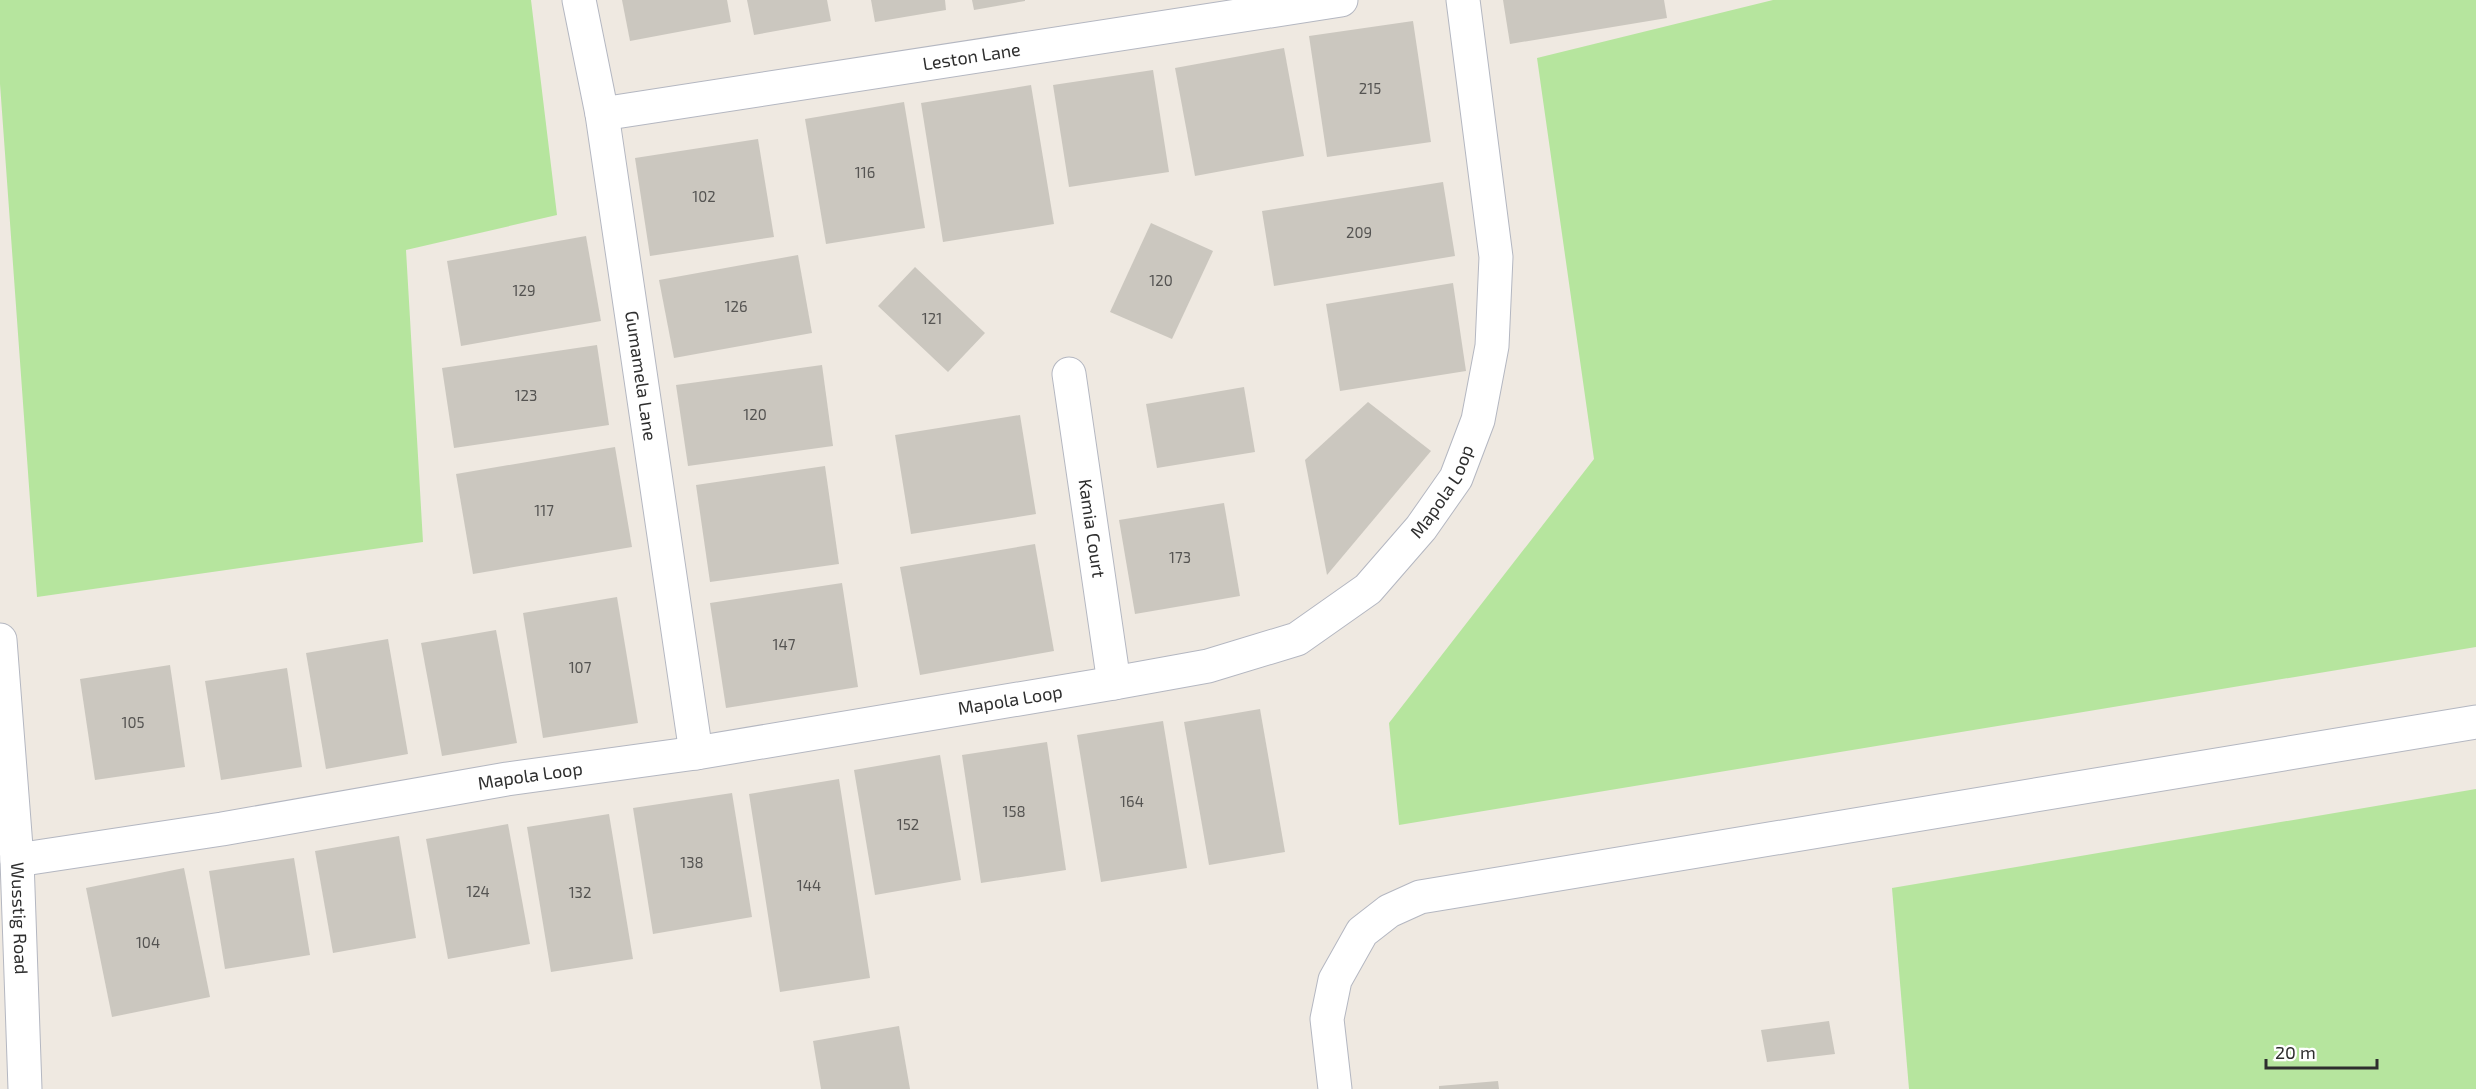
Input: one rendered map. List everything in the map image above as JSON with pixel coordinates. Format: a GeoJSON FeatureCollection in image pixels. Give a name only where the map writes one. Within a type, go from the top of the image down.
{"type":"FeatureCollection","features":[{"type":"Feature","properties":{"kind":"street","name":"Gumamela Lane"},"geometry":{"type":"LineString","coordinates":[[579,0],[602,114],[696,753]]}},
{"type":"Feature","properties":{"kind":"street","name":"Leston Lane"},"geometry":{"type":"LineString","coordinates":[[602,114],[1341,0]]}},
{"type":"Feature","properties":{"kind":"street","name":"Mapola Loop"},"geometry":{"type":"LineString","coordinates":[[17,860],[222,829],[507,779],[696,753],[1114,683],[1208,666],[1297,639],[1368,589],[1421,528],[1455,478],[1478,420],[1492,346],[1496,257],[1463,0]]}},
{"type":"Feature","properties":{"kind":"street","name":"Kamia Court"},"geometry":{"type":"LineString","coordinates":[[1069,374],[1114,683]]}},
{"type":"Feature","properties":{"kind":"street","name":"Wusstig Road"},"geometry":{"type":"LineString","coordinates":[[0,640],[3,735],[17,860],[25,1089]]}},
{"type":"Feature","properties":{"kind":"street"},"geometry":{"type":"LineString","coordinates":[[1335,1089],[1327,1019],[1335,980],[1362,932],[1389,911],[1420,897],[2476,722]]}},
{"type":"Feature","properties":{"kind":"green space"},"geometry":{"type":"Polygon","coordinates":[[[0,0],[531,0],[557,215],[406,250],[423,542],[37,597],[0,84],[0,0]]]}},
{"type":"Feature","properties":{"kind":"green space"},"geometry":{"type":"Polygon","coordinates":[[[1773,0],[2476,0],[2476,647],[1399,825],[1389,723],[1594,459],[1537,58],[1773,0]]]}},
{"type":"Feature","properties":{"kind":"green space"},"geometry":{"type":"Polygon","coordinates":[[[2476,789],[2476,1089],[1909,1089],[1892,888],[2476,789]]]}},
{"type":"Feature","properties":{"kind":"building"},"geometry":{"type":"Polygon","coordinates":[[[622,0],[727,0],[731,22],[630,41],[622,0]]]}},
{"type":"Feature","properties":{"kind":"building"},"geometry":{"type":"Polygon","coordinates":[[[747,0],[827,0],[831,21],[754,35],[747,0]]]}},
{"type":"Feature","properties":{"kind":"building"},"geometry":{"type":"Polygon","coordinates":[[[871,0],[945,0],[946,10],[875,22],[871,0]]]}},
{"type":"Feature","properties":{"kind":"building"},"geometry":{"type":"Polygon","coordinates":[[[972,0],[1025,0],[1025,1],[974,10],[972,0]]]}},
{"type":"Feature","properties":{"kind":"building"},"geometry":{"type":"Polygon","coordinates":[[[1503,0],[1664,0],[1667,18],[1510,44],[1503,0]]]}},
{"type":"Feature","properties":{"kind":"building"},"geometry":{"type":"Polygon","coordinates":[[[1413,21],[1431,142],[1327,157],[1309,36],[1413,21]]]}},
{"type":"Feature","properties":{"kind":"building"},"geometry":{"type":"Polygon","coordinates":[[[1284,48],[1304,156],[1195,176],[1175,68],[1284,48]]]}},
{"type":"Feature","properties":{"kind":"building"},"geometry":{"type":"Polygon","coordinates":[[[1153,70],[1169,172],[1069,187],[1053,85],[1153,70]]]}},
{"type":"Feature","properties":{"kind":"building"},"geometry":{"type":"Polygon","coordinates":[[[1031,85],[1054,224],[943,242],[921,103],[1031,85]]]}},
{"type":"Feature","properties":{"kind":"building"},"geometry":{"type":"Polygon","coordinates":[[[904,102],[925,228],[826,244],[805,119],[904,102]]]}},
{"type":"Feature","properties":{"kind":"building"},"geometry":{"type":"Polygon","coordinates":[[[758,139],[774,237],[650,256],[635,158],[758,139]]]}},
{"type":"Feature","properties":{"kind":"building"},"geometry":{"type":"Polygon","coordinates":[[[1443,182],[1455,256],[1274,286],[1262,211],[1443,182]]]}},
{"type":"Feature","properties":{"kind":"building"},"geometry":{"type":"Polygon","coordinates":[[[1151,223],[1213,251],[1172,339],[1110,312],[1151,223]]]}},
{"type":"Feature","properties":{"kind":"building"},"geometry":{"type":"Polygon","coordinates":[[[586,236],[601,321],[461,346],[447,261],[586,236]]]}},
{"type":"Feature","properties":{"kind":"building"},"geometry":{"type":"Polygon","coordinates":[[[798,255],[812,333],[674,358],[659,280],[798,255]]]}},
{"type":"Feature","properties":{"kind":"building"},"geometry":{"type":"Polygon","coordinates":[[[915,267],[985,333],[948,372],[878,306],[915,267]]]}},
{"type":"Feature","properties":{"kind":"building"},"geometry":{"type":"Polygon","coordinates":[[[1453,283],[1466,371],[1340,391],[1326,304],[1453,283]]]}},
{"type":"Feature","properties":{"kind":"building"},"geometry":{"type":"Polygon","coordinates":[[[597,345],[609,425],[454,448],[442,368],[597,345]]]}},
{"type":"Feature","properties":{"kind":"building"},"geometry":{"type":"Polygon","coordinates":[[[822,365],[833,446],[688,466],[676,385],[822,365]]]}},
{"type":"Feature","properties":{"kind":"building"},"geometry":{"type":"Polygon","coordinates":[[[1244,387],[1255,452],[1157,468],[1146,404],[1244,387]]]}},
{"type":"Feature","properties":{"kind":"building"},"geometry":{"type":"Polygon","coordinates":[[[1368,402],[1431,451],[1327,575],[1305,460],[1368,402]]]}},
{"type":"Feature","properties":{"kind":"building"},"geometry":{"type":"Polygon","coordinates":[[[1020,415],[1036,514],[911,534],[895,435],[1020,415]]]}},
{"type":"Feature","properties":{"kind":"building"},"geometry":{"type":"Polygon","coordinates":[[[615,447],[632,547],[473,574],[456,474],[615,447]]]}},
{"type":"Feature","properties":{"kind":"building"},"geometry":{"type":"Polygon","coordinates":[[[825,466],[839,564],[710,582],[696,485],[825,466]]]}},
{"type":"Feature","properties":{"kind":"building"},"geometry":{"type":"Polygon","coordinates":[[[1224,503],[1240,596],[1135,614],[1119,520],[1224,503]]]}},
{"type":"Feature","properties":{"kind":"building"},"geometry":{"type":"Polygon","coordinates":[[[1035,544],[1054,651],[920,675],[900,567],[1035,544]]]}},
{"type":"Feature","properties":{"kind":"building"},"geometry":{"type":"Polygon","coordinates":[[[842,583],[858,687],[726,708],[710,603],[842,583]]]}},
{"type":"Feature","properties":{"kind":"building"},"geometry":{"type":"Polygon","coordinates":[[[617,597],[638,723],[543,738],[523,613],[617,597]]]}},
{"type":"Feature","properties":{"kind":"building"},"geometry":{"type":"Polygon","coordinates":[[[496,630],[517,743],[442,756],[421,643],[496,630]]]}},
{"type":"Feature","properties":{"kind":"building"},"geometry":{"type":"Polygon","coordinates":[[[388,639],[408,754],[326,769],[306,653],[388,639]]]}},
{"type":"Feature","properties":{"kind":"building"},"geometry":{"type":"Polygon","coordinates":[[[170,665],[185,767],[95,780],[80,679],[170,665]]]}},
{"type":"Feature","properties":{"kind":"building"},"geometry":{"type":"Polygon","coordinates":[[[287,668],[302,767],[221,780],[205,681],[287,668]]]}},
{"type":"Feature","properties":{"kind":"building"},"geometry":{"type":"Polygon","coordinates":[[[1260,709],[1285,852],[1209,865],[1184,722],[1260,709]]]}},
{"type":"Feature","properties":{"kind":"building"},"geometry":{"type":"Polygon","coordinates":[[[1163,721],[1187,868],[1101,882],[1077,735],[1163,721]]]}},
{"type":"Feature","properties":{"kind":"building"},"geometry":{"type":"Polygon","coordinates":[[[1047,742],[1066,870],[981,883],[962,755],[1047,742]]]}},
{"type":"Feature","properties":{"kind":"building"},"geometry":{"type":"Polygon","coordinates":[[[940,755],[961,880],[875,895],[854,770],[940,755]]]}},
{"type":"Feature","properties":{"kind":"building"},"geometry":{"type":"Polygon","coordinates":[[[839,779],[870,978],[780,992],[749,794],[839,779]]]}},
{"type":"Feature","properties":{"kind":"building"},"geometry":{"type":"Polygon","coordinates":[[[732,793],[752,917],[653,934],[633,808],[732,793]]]}},
{"type":"Feature","properties":{"kind":"building"},"geometry":{"type":"Polygon","coordinates":[[[609,814],[633,959],[551,972],[527,827],[609,814]]]}},
{"type":"Feature","properties":{"kind":"building"},"geometry":{"type":"Polygon","coordinates":[[[508,824],[530,944],[448,959],[426,839],[508,824]]]}},
{"type":"Feature","properties":{"kind":"building"},"geometry":{"type":"Polygon","coordinates":[[[399,836],[416,938],[333,953],[315,851],[399,836]]]}},
{"type":"Feature","properties":{"kind":"building"},"geometry":{"type":"Polygon","coordinates":[[[294,858],[310,955],[225,969],[209,871],[294,858]]]}},
{"type":"Feature","properties":{"kind":"building"},"geometry":{"type":"Polygon","coordinates":[[[184,868],[210,997],[112,1017],[86,888],[184,868]]]}},
{"type":"Feature","properties":{"kind":"building"},"geometry":{"type":"Polygon","coordinates":[[[1829,1021],[1835,1054],[1767,1062],[1761,1030],[1829,1021]]]}},
{"type":"Feature","properties":{"kind":"building"},"geometry":{"type":"Polygon","coordinates":[[[899,1026],[910,1089],[821,1089],[813,1041],[899,1026]]]}},
{"type":"Feature","properties":{"kind":"building"},"geometry":{"type":"Polygon","coordinates":[[[1498,1081],[1499,1089],[1439,1089],[1439,1086],[1498,1081]]]}}]}
